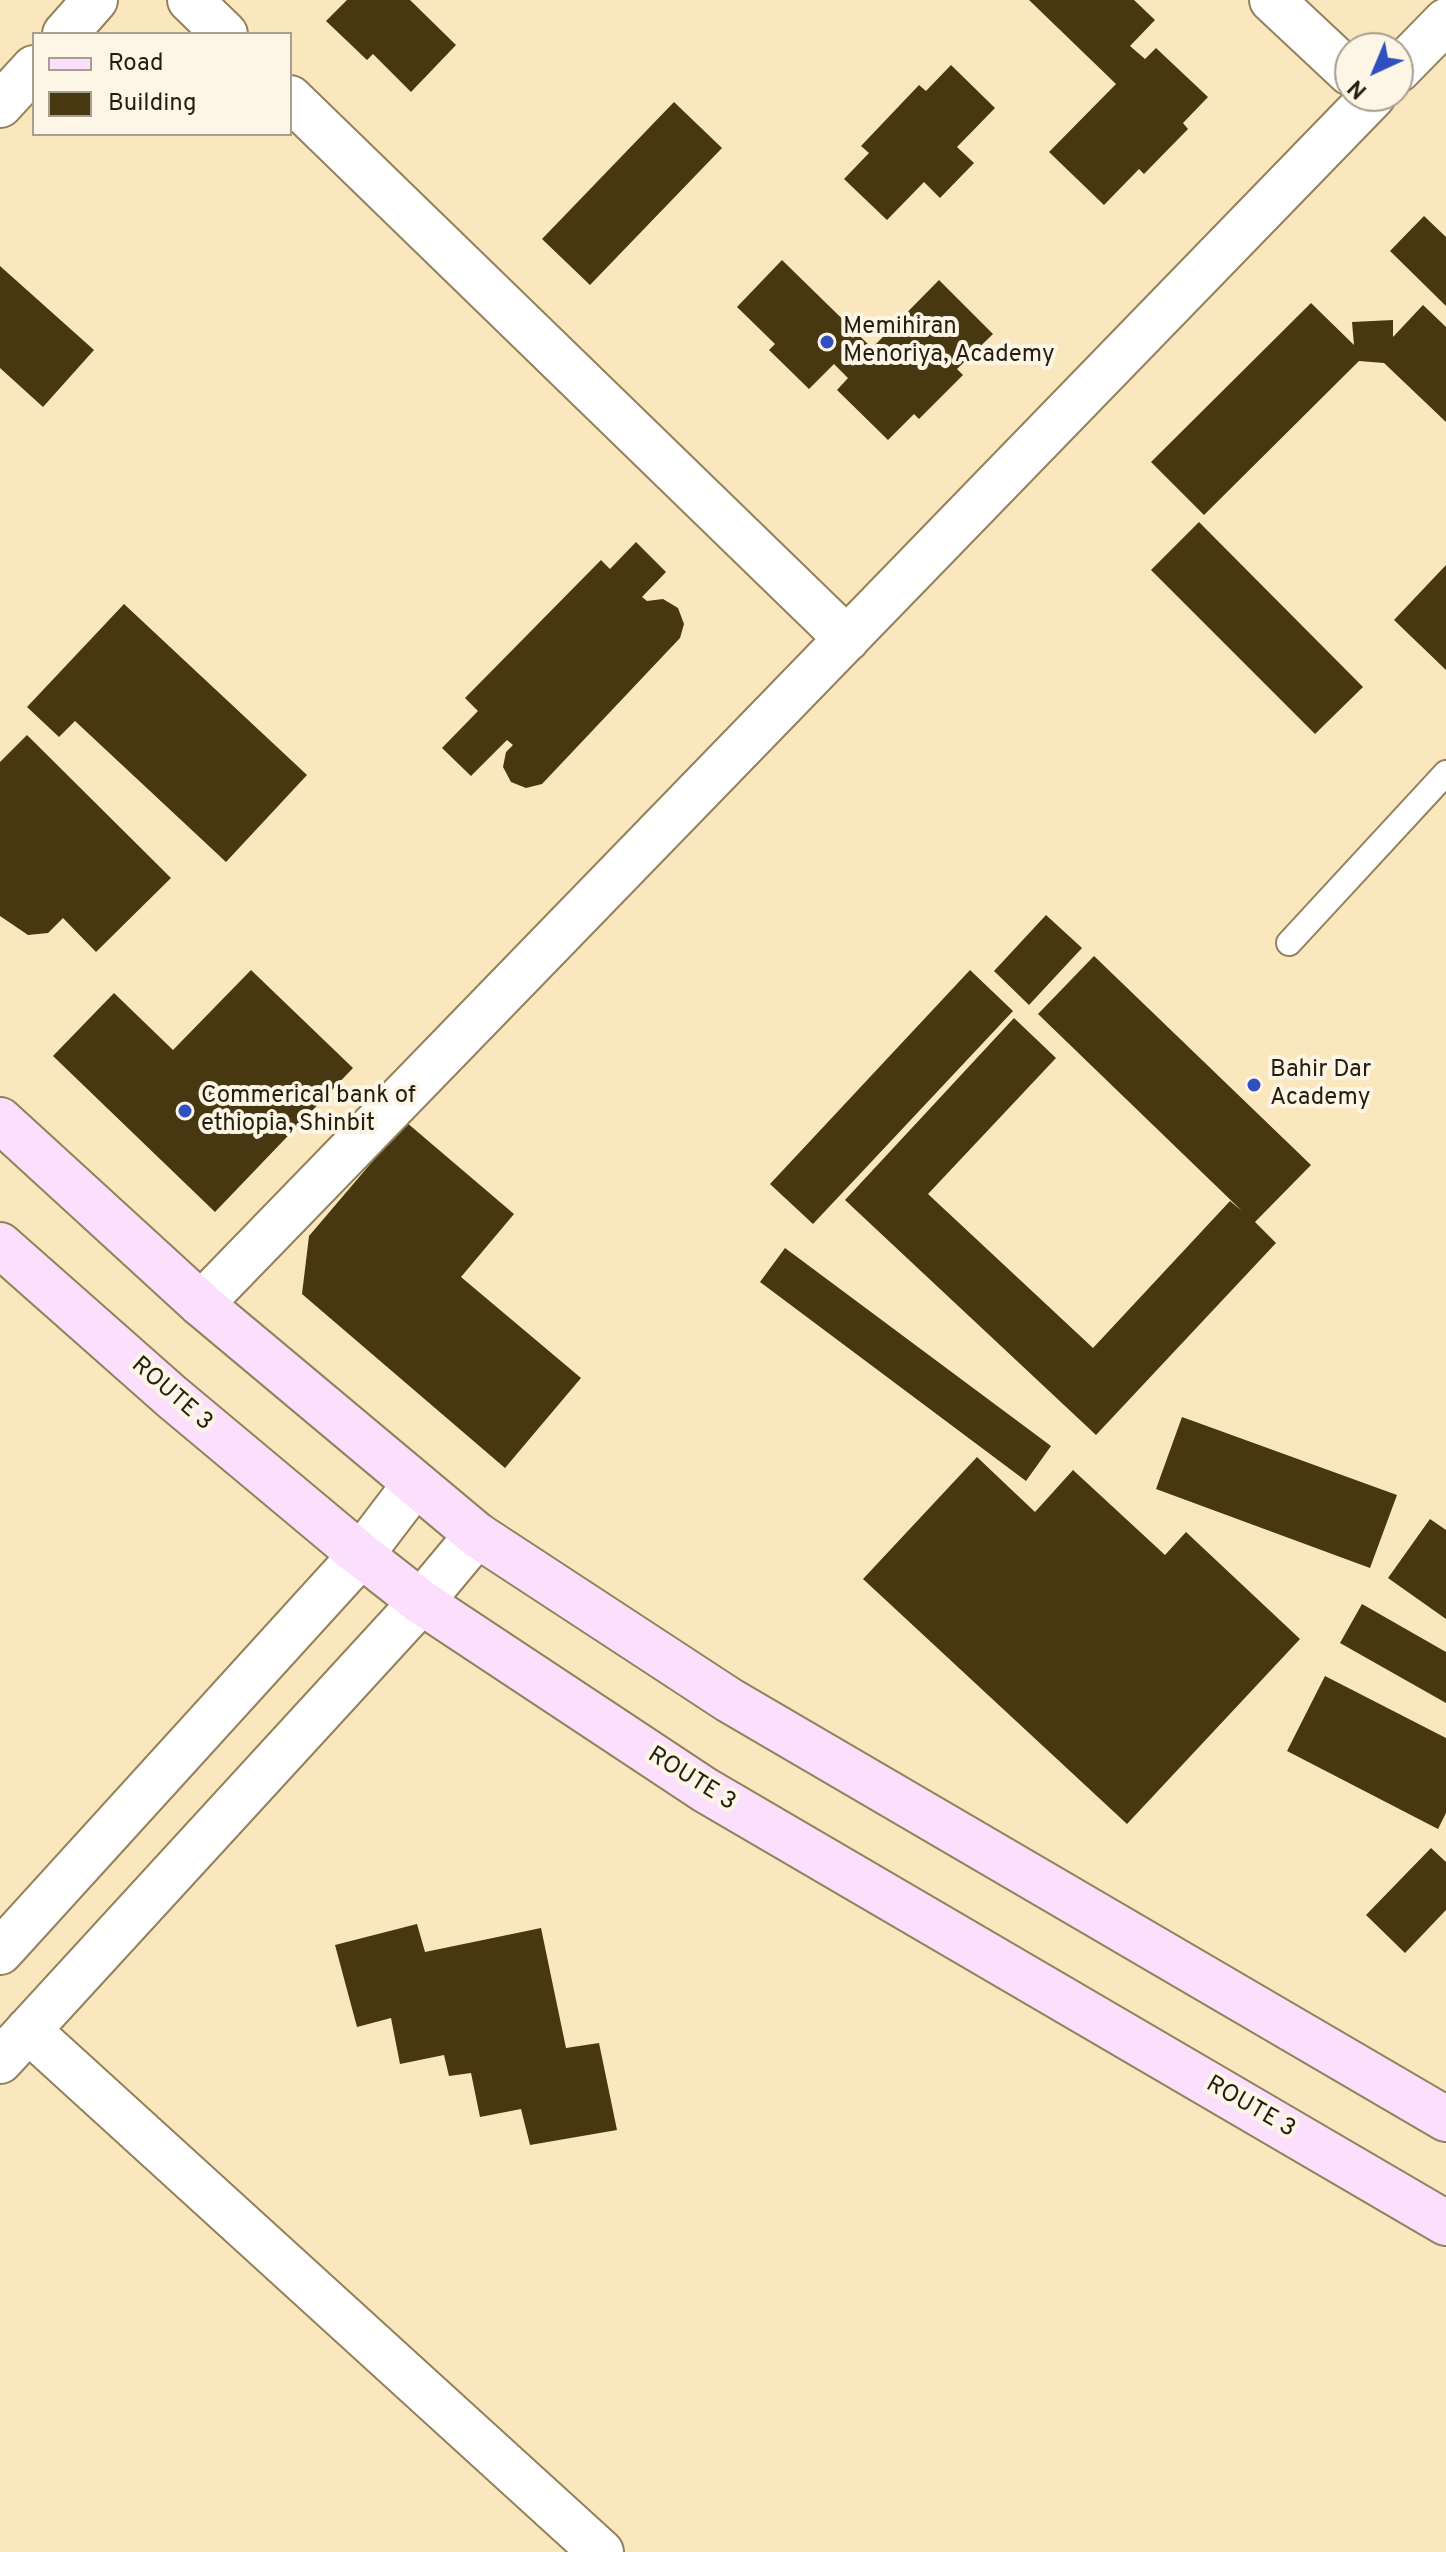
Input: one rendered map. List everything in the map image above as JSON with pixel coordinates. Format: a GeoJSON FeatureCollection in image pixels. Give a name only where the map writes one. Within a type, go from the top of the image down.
{"type":"FeatureCollection","features":[{"type":"Feature","properties":{"kind":"main road"},"geometry":{"type":"LineString","coordinates":[[0,1120],[201,1304],[477,1535],[729,1700],[1446,2119]]}},
{"type":"Feature","properties":{"kind":"main road","name":"ROUTE 3"},"geometry":{"type":"LineString","coordinates":[[0,1245],[172,1397],[421,1602],[705,1790],[1446,2223]]}},
{"type":"Feature","properties":{"kind":"street"},"geometry":{"type":"LineString","coordinates":[[67,32],[95,0]]}},
{"type":"Feature","properties":{"kind":"street"},"geometry":{"type":"LineString","coordinates":[[190,0],[223,32]]}},
{"type":"Feature","properties":{"kind":"street"},"geometry":{"type":"LineString","coordinates":[[1272,0],[1334,58]]}},
{"type":"Feature","properties":{"kind":"street"},"geometry":{"type":"LineString","coordinates":[[1414,54],[1446,21]]}},
{"type":"Feature","properties":{"kind":"street"},"geometry":{"type":"LineString","coordinates":[[0,105],[32,70]]}},
{"type":"Feature","properties":{"kind":"street"},"geometry":{"type":"LineString","coordinates":[[292,100],[847,639]]}},
{"type":"Feature","properties":{"kind":"street"},"geometry":{"type":"LineString","coordinates":[[201,1304],[1358,112]]}},
{"type":"Feature","properties":{"kind":"street"},"geometry":{"type":"LineString","coordinates":[[0,1952],[361,1555],[415,1484]]}},
{"type":"Feature","properties":{"kind":"street"},"geometry":{"type":"LineString","coordinates":[[477,1535],[421,1602],[14,2046],[599,2551]]}},
{"type":"Feature","properties":{"kind":"lane"},"geometry":{"type":"LineString","coordinates":[[1289,943],[1446,773]]}},
{"type":"Feature","properties":{"kind":"building"},"geometry":{"type":"Polygon","coordinates":[[[347,0],[410,0],[456,45],[411,92],[373,54],[367,60],[326,21],[347,0]]]}},
{"type":"Feature","properties":{"kind":"building"},"geometry":{"type":"Polygon","coordinates":[[[1029,0],[1134,0],[1155,20],[1130,46],[1145,59],[1156,48],[1208,97],[1183,123],[1188,129],[1144,174],[1139,169],[1104,205],[1049,152],[1116,84],[1029,0]]]}},
{"type":"Feature","properties":{"kind":"building"},"geometry":{"type":"Polygon","coordinates":[[[951,65],[995,108],[957,147],[974,163],[940,198],[924,182],[887,220],[844,179],[869,153],[861,146],[919,85],[926,91],[951,65]]]}},
{"type":"Feature","properties":{"kind":"building"},"geometry":{"type":"Polygon","coordinates":[[[674,102],[722,148],[590,285],[542,239],[674,102]]]}},
{"type":"Feature","properties":{"kind":"building"},"geometry":{"type":"Polygon","coordinates":[[[1424,216],[1446,237],[1446,306],[1390,251],[1424,216]]]}},
{"type":"Feature","properties":{"kind":"building"},"geometry":{"type":"Polygon","coordinates":[[[782,260],[872,348],[939,280],[993,334],[957,369],[963,375],[919,419],[914,414],[888,440],[837,390],[848,378],[834,364],[809,389],[769,350],[775,344],[737,307],[782,260]]]}},
{"type":"Feature","properties":{"kind":"building"},"geometry":{"type":"Polygon","coordinates":[[[0,266],[94,350],[43,407],[0,368],[0,266]]]}},
{"type":"Feature","properties":{"kind":"building"},"geometry":{"type":"Polygon","coordinates":[[[1311,303],[1354,345],[1352,322],[1393,320],[1393,337],[1423,305],[1446,327],[1446,422],[1384,363],[1359,361],[1204,515],[1151,462],[1311,303]]]}},
{"type":"Feature","properties":{"kind":"building"},"geometry":{"type":"Polygon","coordinates":[[[1199,522],[1363,687],[1315,734],[1151,570],[1199,522]]]}},
{"type":"Feature","properties":{"kind":"building"},"geometry":{"type":"Polygon","coordinates":[[[636,542],[666,572],[642,597],[647,601],[663,599],[678,608],[684,624],[680,638],[542,784],[526,788],[511,782],[503,767],[506,752],[513,745],[507,740],[471,776],[442,748],[478,711],[465,698],[601,560],[610,569],[636,542]]]}},
{"type":"Feature","properties":{"kind":"building"},"geometry":{"type":"Polygon","coordinates":[[[1446,565],[1446,670],[1394,620],[1446,565]]]}},
{"type":"Feature","properties":{"kind":"building"},"geometry":{"type":"Polygon","coordinates":[[[124,604],[307,775],[226,862],[75,721],[59,737],[27,707],[124,604]]]}},
{"type":"Feature","properties":{"kind":"building"},"geometry":{"type":"Polygon","coordinates":[[[27,735],[171,878],[96,952],[63,918],[48,933],[28,935],[0,916],[0,762],[27,735]]]}},
{"type":"Feature","properties":{"kind":"building"},"geometry":{"type":"Polygon","coordinates":[[[1046,915],[1082,948],[1029,1005],[994,971],[1046,915]]]}},
{"type":"Feature","properties":{"kind":"building"},"geometry":{"type":"Polygon","coordinates":[[[1094,956],[1311,1165],[1255,1222],[1276,1243],[1096,1435],[845,1200],[1014,1018],[1056,1058],[928,1194],[1093,1348],[1230,1201],[1242,1211],[1038,1014],[1094,956]]]}},
{"type":"Feature","properties":{"kind":"building"},"geometry":{"type":"Polygon","coordinates":[[[251,970],[353,1068],[215,1212],[53,1056],[114,993],[173,1050],[251,970]]]}},
{"type":"Feature","properties":{"kind":"building"},"geometry":{"type":"Polygon","coordinates":[[[970,970],[1013,1011],[813,1224],[770,1184],[970,970]]]}},
{"type":"Feature","properties":{"kind":"building"},"geometry":{"type":"Polygon","coordinates":[[[406,1122],[514,1214],[461,1277],[581,1378],[505,1468],[302,1294],[309,1236],[406,1122]]]}},
{"type":"Feature","properties":{"kind":"building"},"geometry":{"type":"Polygon","coordinates":[[[785,1248],[1051,1446],[1026,1481],[760,1282],[785,1248]]]}},
{"type":"Feature","properties":{"kind":"building"},"geometry":{"type":"Polygon","coordinates":[[[1182,1417],[1397,1495],[1370,1568],[1156,1489],[1182,1417]]]}},
{"type":"Feature","properties":{"kind":"building"},"geometry":{"type":"Polygon","coordinates":[[[977,1457],[1035,1512],[1073,1470],[1165,1555],[1186,1532],[1300,1639],[1127,1824],[863,1579],[977,1457]]]}},
{"type":"Feature","properties":{"kind":"building"},"geometry":{"type":"Polygon","coordinates":[[[1430,1519],[1446,1530],[1446,1619],[1388,1578],[1430,1519]]]}},
{"type":"Feature","properties":{"kind":"building"},"geometry":{"type":"Polygon","coordinates":[[[1362,1604],[1446,1652],[1446,1703],[1340,1643],[1362,1604]]]}},
{"type":"Feature","properties":{"kind":"building"},"geometry":{"type":"Polygon","coordinates":[[[1325,1676],[1446,1738],[1446,1813],[1438,1829],[1287,1751],[1325,1676]]]}},
{"type":"Feature","properties":{"kind":"building"},"geometry":{"type":"Polygon","coordinates":[[[1431,1848],[1446,1862],[1446,1910],[1405,1953],[1366,1915],[1431,1848]]]}},
{"type":"Feature","properties":{"kind":"building"},"geometry":{"type":"Polygon","coordinates":[[[417,1924],[425,1952],[541,1928],[566,2048],[599,2043],[617,2130],[530,2145],[521,2109],[480,2117],[471,2073],[449,2076],[444,2055],[400,2064],[391,2018],[357,2027],[335,1945],[417,1924]]]}},
{"type":"Feature","properties":{"kind":"place","name":"Memihiran Menoriya, Academy"},"geometry":{"type":"Point","coordinates":[827,342]}},
{"type":"Feature","properties":{"kind":"place","name":"Bahir Dar Academy"},"geometry":{"type":"Point","coordinates":[1254,1085]}},
{"type":"Feature","properties":{"kind":"place","name":"Commerical bank of ethiopia, Shinbit"},"geometry":{"type":"Point","coordinates":[185,1111]}}]}
